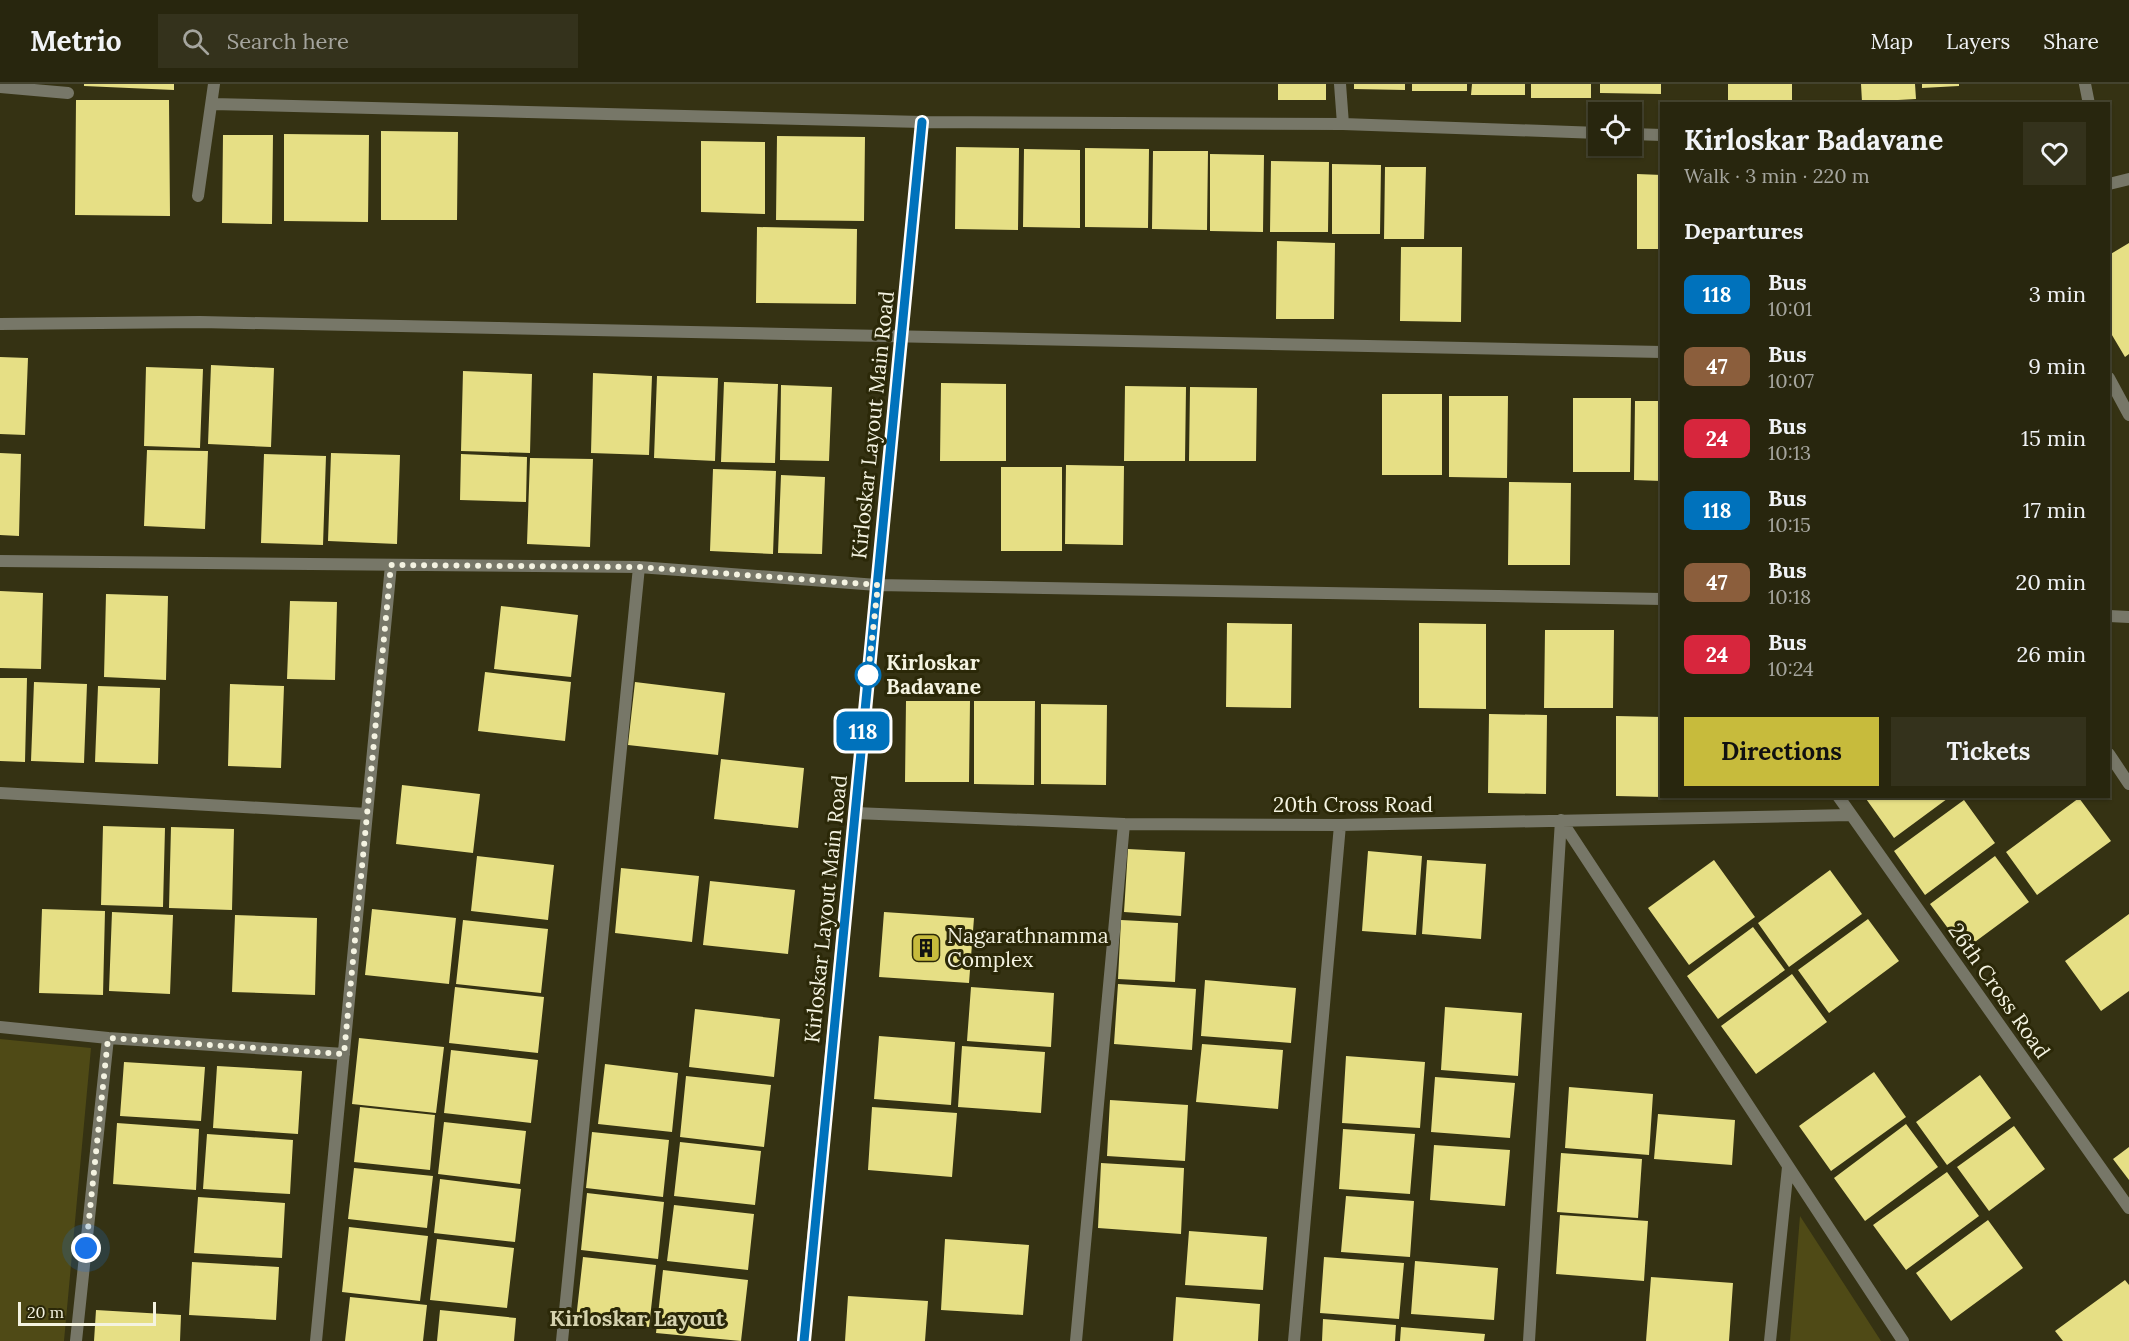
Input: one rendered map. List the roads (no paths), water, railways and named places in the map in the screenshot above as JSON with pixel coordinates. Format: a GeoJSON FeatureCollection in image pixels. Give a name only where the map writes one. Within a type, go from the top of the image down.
{"type":"FeatureCollection","features":[{"type":"Feature","properties":{"kind":"street"},"geometry":{"type":"LineString","coordinates":[[198,196],[214,84]]}},
{"type":"Feature","properties":{"kind":"street"},"geometry":{"type":"LineString","coordinates":[[1340,84],[1343,124]]}},
{"type":"Feature","properties":{"kind":"street"},"geometry":{"type":"LineString","coordinates":[[2085,84],[2089,102]]}},
{"type":"Feature","properties":{"kind":"street"},"geometry":{"type":"LineString","coordinates":[[0,87],[68,93]]}},
{"type":"Feature","properties":{"kind":"street"},"geometry":{"type":"LineString","coordinates":[[212,104],[922,122],[1343,124],[1588,133]]}},
{"type":"Feature","properties":{"kind":"street","name":"Kirloskar Layout Main Road"},"geometry":{"type":"LineString","coordinates":[[804,1341],[922,122]]}},
{"type":"Feature","properties":{"kind":"street"},"geometry":{"type":"LineString","coordinates":[[1642,134],[1660,135]]}},
{"type":"Feature","properties":{"kind":"street"},"geometry":{"type":"LineString","coordinates":[[2110,184],[2129,179]]}},
{"type":"Feature","properties":{"kind":"street"},"geometry":{"type":"LineString","coordinates":[[0,324],[212,322],[1660,352]]}},
{"type":"Feature","properties":{"kind":"street"},"geometry":{"type":"LineString","coordinates":[[2110,380],[2129,414]]}},
{"type":"Feature","properties":{"kind":"street"},"geometry":{"type":"LineString","coordinates":[[0,561],[639,567],[878,585],[1660,599]]}},
{"type":"Feature","properties":{"kind":"street"},"geometry":{"type":"LineString","coordinates":[[316,1341],[391,565]]}},
{"type":"Feature","properties":{"kind":"street"},"geometry":{"type":"LineString","coordinates":[[562,1341],[639,567]]}},
{"type":"Feature","properties":{"kind":"street"},"geometry":{"type":"LineString","coordinates":[[2110,616],[2129,617]]}},
{"type":"Feature","properties":{"kind":"street"},"geometry":{"type":"LineString","coordinates":[[2110,756],[2129,784]]}},
{"type":"Feature","properties":{"kind":"street"},"geometry":{"type":"LineString","coordinates":[[0,793],[367,814]]}},
{"type":"Feature","properties":{"kind":"street","name":"26th Cross Road"},"geometry":{"type":"LineString","coordinates":[[1839,798],[2129,1208]]}},
{"type":"Feature","properties":{"kind":"street","name":"20th Cross Road"},"geometry":{"type":"LineString","coordinates":[[855,813],[1124,824],[1340,825],[1851,815]]}},
{"type":"Feature","properties":{"kind":"street"},"geometry":{"type":"LineString","coordinates":[[1561,820],[1903,1341]]}},
{"type":"Feature","properties":{"kind":"street"},"geometry":{"type":"LineString","coordinates":[[1529,1341],[1561,820]]}},
{"type":"Feature","properties":{"kind":"street"},"geometry":{"type":"LineString","coordinates":[[1076,1341],[1124,824]]}},
{"type":"Feature","properties":{"kind":"street"},"geometry":{"type":"LineString","coordinates":[[1294,1341],[1340,825]]}},
{"type":"Feature","properties":{"kind":"street"},"geometry":{"type":"LineString","coordinates":[[0,1027],[108,1038],[344,1054]]}},
{"type":"Feature","properties":{"kind":"street"},"geometry":{"type":"LineString","coordinates":[[76,1341],[108,1038]]}},
{"type":"Feature","properties":{"kind":"street"},"geometry":{"type":"LineString","coordinates":[[1770,1341],[1788,1167]]}},
{"type":"Feature","properties":{"kind":"place","name":"Kirloskar Badavane"},"geometry":{"type":"Point","coordinates":[868,675]}},
{"type":"Feature","properties":{"kind":"place","name":"Nagarathnamma Complex"},"geometry":{"type":"Point","coordinates":[926,948]}},
{"type":"Feature","properties":{"kind":"district","name":"Kirloskar Layout"},"geometry":{"type":"Point","coordinates":[637,1318]}}]}
